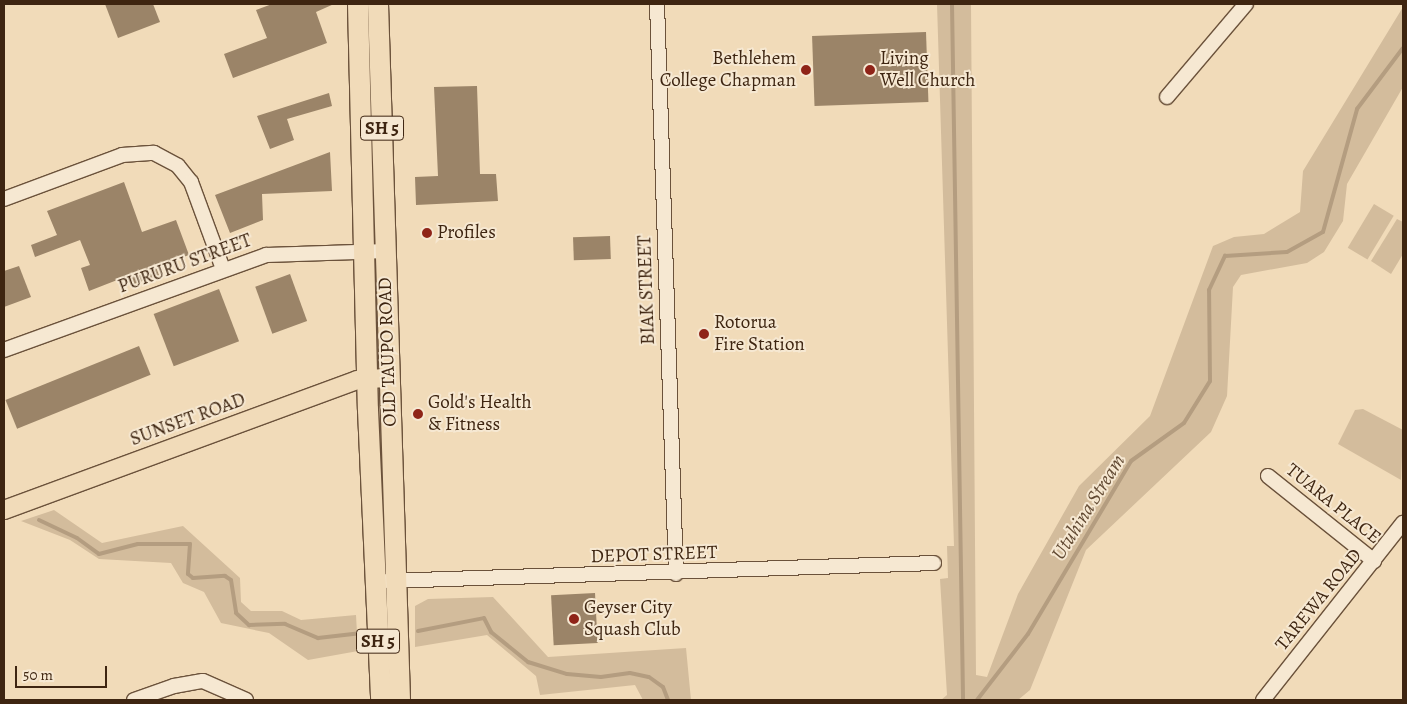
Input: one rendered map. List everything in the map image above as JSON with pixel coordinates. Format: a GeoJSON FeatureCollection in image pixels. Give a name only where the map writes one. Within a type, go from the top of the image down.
{"type":"FeatureCollection","features":[{"type":"Feature","properties":{"kind":"highway","name":"OLD TAUPO ROAD"},"geometry":{"type":"LineString","coordinates":[[358,4],[368,378],[381,700]]}},
{"type":"Feature","properties":{"kind":"highway","name":"OLD TAUPO ROAD"},"geometry":{"type":"LineString","coordinates":[[378,4],[382,212],[386,251],[388,378],[400,700]]}},
{"type":"Feature","properties":{"kind":"main road","name":"SUNSET ROAD"},"geometry":{"type":"LineString","coordinates":[[4,510],[368,378],[388,378]]}},
{"type":"Feature","properties":{"kind":"street","name":"BIAK STREET"},"geometry":{"type":"LineString","coordinates":[[657,4],[676,574]]}},
{"type":"Feature","properties":{"kind":"street"},"geometry":{"type":"LineString","coordinates":[[1167,97],[1246,4]]}},
{"type":"Feature","properties":{"kind":"street"},"geometry":{"type":"LineString","coordinates":[[4,199],[122,155],[154,153],[178,166],[190,182],[223,269]]}},
{"type":"Feature","properties":{"kind":"street","name":"PURURU STREET"},"geometry":{"type":"LineString","coordinates":[[4,350],[266,255],[386,251]]}},
{"type":"Feature","properties":{"kind":"street","name":"TUARA PLACE"},"geometry":{"type":"LineString","coordinates":[[1268,476],[1374,561]]}},
{"type":"Feature","properties":{"kind":"street","name":"TAREWA ROAD"},"geometry":{"type":"LineString","coordinates":[[1263,700],[1403,523]]}},
{"type":"Feature","properties":{"kind":"street","name":"DEPOT STREET"},"geometry":{"type":"LineString","coordinates":[[376,581],[676,574],[934,563]]}},
{"type":"Feature","properties":{"kind":"street"},"geometry":{"type":"LineString","coordinates":[[134,700],[174,686],[203,681],[246,700]]}},
{"type":"Feature","properties":{"kind":"shaded area"},"geometry":{"type":"Polygon","coordinates":[[[937,4],[971,4],[976,675],[987,677],[1018,594],[1079,486],[1150,416],[1213,246],[1234,237],[1264,234],[1300,212],[1303,171],[1403,7],[1403,87],[1347,184],[1343,221],[1324,252],[1307,263],[1241,275],[1233,287],[1227,396],[1211,432],[1086,550],[1030,690],[1018,700],[941,700],[947,695],[940,579],[948,578],[947,546],[954,546],[937,4]]]}},
{"type":"Feature","properties":{"kind":"shaded area"},"geometry":{"type":"Polygon","coordinates":[[[1374,204],[1394,216],[1367,260],[1348,248],[1374,204]]]}},
{"type":"Feature","properties":{"kind":"shaded area"},"geometry":{"type":"Polygon","coordinates":[[[1397,219],[1403,222],[1403,254],[1391,274],[1371,261],[1397,219]]]}},
{"type":"Feature","properties":{"kind":"shaded area"},"geometry":{"type":"Polygon","coordinates":[[[1363,409],[1403,430],[1401,480],[1338,444],[1355,410],[1363,409]]]}},
{"type":"Feature","properties":{"kind":"shaded area"},"geometry":{"type":"Polygon","coordinates":[[[54,510],[102,543],[183,526],[240,578],[241,602],[251,611],[282,611],[301,620],[356,615],[358,651],[308,660],[269,633],[221,623],[204,592],[183,583],[171,563],[99,559],[70,540],[21,521],[54,510]]]}},
{"type":"Feature","properties":{"kind":"shaded area"},"geometry":{"type":"Polygon","coordinates":[[[493,597],[548,657],[686,648],[691,700],[643,700],[635,685],[540,695],[536,676],[487,635],[415,647],[415,606],[428,599],[493,597]]]}},
{"type":"Feature","properties":{"kind":"building"},"geometry":{"type":"Polygon","coordinates":[[[105,4],[153,4],[160,22],[118,38],[105,4]]]}},
{"type":"Feature","properties":{"kind":"building"},"geometry":{"type":"Polygon","coordinates":[[[272,4],[334,4],[316,12],[327,43],[233,78],[224,54],[267,38],[256,10],[272,4]]]}},
{"type":"Feature","properties":{"kind":"building","name":"Living Well Church"},"geometry":{"type":"Polygon","coordinates":[[[926,32],[928,102],[815,106],[812,36],[926,32]]]}},
{"type":"Feature","properties":{"kind":"building"},"geometry":{"type":"Polygon","coordinates":[[[477,86],[480,174],[496,174],[498,201],[416,205],[415,177],[438,176],[434,87],[477,86]]]}},
{"type":"Feature","properties":{"kind":"building"},"geometry":{"type":"Polygon","coordinates":[[[329,93],[332,106],[287,119],[294,140],[270,149],[257,116],[329,93]]]}},
{"type":"Feature","properties":{"kind":"building"},"geometry":{"type":"Polygon","coordinates":[[[330,152],[332,191],[262,194],[263,220],[230,233],[215,195],[330,152]]]}},
{"type":"Feature","properties":{"kind":"building"},"geometry":{"type":"Polygon","coordinates":[[[124,182],[142,232],[176,220],[189,255],[156,267],[159,275],[134,284],[130,275],[89,291],[81,268],[90,265],[80,240],[35,257],[31,245],[57,235],[47,211],[124,182]]]}},
{"type":"Feature","properties":{"kind":"building"},"geometry":{"type":"Polygon","coordinates":[[[610,236],[611,259],[574,260],[573,237],[610,236]]]}},
{"type":"Feature","properties":{"kind":"building"},"geometry":{"type":"Polygon","coordinates":[[[19,266],[31,297],[4,307],[4,271],[19,266]]]}},
{"type":"Feature","properties":{"kind":"building"},"geometry":{"type":"Polygon","coordinates":[[[290,274],[307,321],[272,334],[255,287],[290,274]]]}},
{"type":"Feature","properties":{"kind":"building"},"geometry":{"type":"Polygon","coordinates":[[[219,289],[239,341],[174,366],[154,314],[219,289]]]}},
{"type":"Feature","properties":{"kind":"building"},"geometry":{"type":"Polygon","coordinates":[[[139,346],[151,375],[17,429],[5,400],[139,346]]]}},
{"type":"Feature","properties":{"kind":"building","name":"Geyser City Squash Club"},"geometry":{"type":"Polygon","coordinates":[[[595,593],[598,643],[554,645],[551,595],[595,593]]]}},
{"type":"Feature","properties":{"kind":"waterway"},"geometry":{"type":"LineString","coordinates":[[952,4],[963,700]]}},
{"type":"Feature","properties":{"kind":"waterway","name":"Utuhina Stream"},"geometry":{"type":"LineString","coordinates":[[977,700],[1028,634],[1131,461],[1184,423],[1210,381],[1209,290],[1225,256],[1287,252],[1323,232],[1357,109],[1403,48]]}},
{"type":"Feature","properties":{"kind":"waterway"},"geometry":{"type":"LineString","coordinates":[[39,520],[77,538],[99,554],[138,544],[190,544],[188,574],[193,578],[225,576],[231,580],[236,613],[249,625],[285,624],[318,638],[362,633]]}},
{"type":"Feature","properties":{"kind":"waterway"},"geometry":{"type":"LineString","coordinates":[[418,631],[484,618],[491,632],[528,662],[567,674],[601,677],[630,673],[649,677],[663,687],[668,700]]}},
{"type":"Feature","properties":{"kind":"place","name":"Bethlehem College Chapman"},"geometry":{"type":"Point","coordinates":[806,70]}},
{"type":"Feature","properties":{"kind":"place","name":"Living Well Church"},"geometry":{"type":"Point","coordinates":[870,70]}},
{"type":"Feature","properties":{"kind":"place","name":"Profiles"},"geometry":{"type":"Point","coordinates":[427,233]}},
{"type":"Feature","properties":{"kind":"place","name":"Rotorua Fire Station"},"geometry":{"type":"Point","coordinates":[704,334]}},
{"type":"Feature","properties":{"kind":"place","name":"Gold's Health & Fitness"},"geometry":{"type":"Point","coordinates":[418,414]}},
{"type":"Feature","properties":{"kind":"place","name":"Geyser City Squash Club"},"geometry":{"type":"Point","coordinates":[574,619]}}]}
